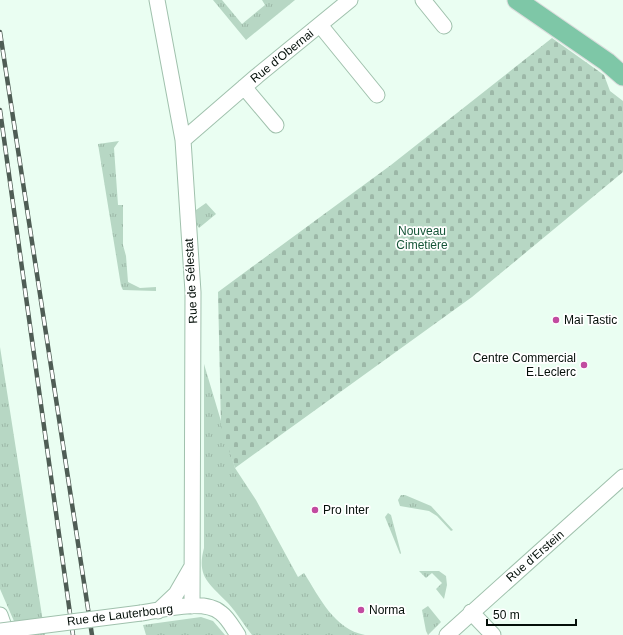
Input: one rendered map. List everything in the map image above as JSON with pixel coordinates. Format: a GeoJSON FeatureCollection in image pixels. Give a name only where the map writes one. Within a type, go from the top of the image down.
{"type":"FeatureCollection","features":[{"type":"Feature","properties":{"kind":"main road"},"geometry":{"type":"LineString","coordinates":[[517,0],[607,62],[623,76]]}},
{"type":"Feature","properties":{"kind":"main road"},"geometry":{"type":"LineString","coordinates":[[538,0],[623,60]]}},
{"type":"Feature","properties":{"kind":"street","name":"Rue de Sélestat"},"geometry":{"type":"LineString","coordinates":[[157,0],[183,140],[193,318],[193,566],[198,606]]}},
{"type":"Feature","properties":{"kind":"street","name":"Rue d'Obernai"},"geometry":{"type":"LineString","coordinates":[[183,140],[244,87],[350,0]]}},
{"type":"Feature","properties":{"kind":"street"},"geometry":{"type":"LineString","coordinates":[[423,0],[444,26]]}},
{"type":"Feature","properties":{"kind":"street","name":"Rue d'Obernai"},"geometry":{"type":"LineString","coordinates":[[320,24],[377,95]]}},
{"type":"Feature","properties":{"kind":"street","name":"Rue d'Obernai"},"geometry":{"type":"LineString","coordinates":[[244,87],[276,125]]}},
{"type":"Feature","properties":{"kind":"street","name":"Rue d'Erstein"},"geometry":{"type":"LineString","coordinates":[[447,635],[623,477]]}},
{"type":"Feature","properties":{"kind":"street"},"geometry":{"type":"LineString","coordinates":[[158,611],[176,594],[193,566]]}},
{"type":"Feature","properties":{"kind":"street"},"geometry":{"type":"LineString","coordinates":[[198,606],[221,612],[238,635]]}},
{"type":"Feature","properties":{"kind":"street","name":"Rue de Lauterbourg"},"geometry":{"type":"LineString","coordinates":[[0,631],[198,606]]}},
{"type":"Feature","properties":{"kind":"street"},"geometry":{"type":"LineString","coordinates":[[471,612],[493,635]]}},
{"type":"Feature","properties":{"kind":"street"},"geometry":{"type":"LineString","coordinates":[[0,615],[7,635]]}},
{"type":"Feature","properties":{"kind":"green space"},"geometry":{"type":"Polygon","coordinates":[[[213,0],[222,0],[242,24],[265,5],[262,0],[295,0],[246,40],[213,0]]]}},
{"type":"Feature","properties":{"kind":"green space","name":"Nouveau Cimetière"},"geometry":{"type":"Polygon","coordinates":[[[552,38],[604,75],[610,91],[623,101],[623,172],[472,297],[235,468],[221,426],[218,292],[391,165],[552,38]]]}},
{"type":"Feature","properties":{"kind":"green space"},"geometry":{"type":"Polygon","coordinates":[[[119,141],[114,148],[118,205],[123,205],[123,245],[126,256],[128,282],[140,288],[156,287],[156,291],[123,290],[121,286],[98,144],[119,141]]]}},
{"type":"Feature","properties":{"kind":"green space"},"geometry":{"type":"Polygon","coordinates":[[[206,203],[216,214],[199,228],[197,225],[196,210],[206,203]]]}},
{"type":"Feature","properties":{"kind":"green space"},"geometry":{"type":"Polygon","coordinates":[[[0,347],[45,635],[20,635],[0,589],[0,347]]]}},
{"type":"Feature","properties":{"kind":"green space"},"geometry":{"type":"Polygon","coordinates":[[[204,364],[235,468],[256,500],[298,577],[304,573],[322,602],[336,619],[354,632],[365,635],[252,635],[231,607],[206,579],[202,566],[204,548],[204,364]]]}},
{"type":"Feature","properties":{"kind":"green space"},"geometry":{"type":"Polygon","coordinates":[[[401,495],[405,495],[431,506],[453,530],[451,531],[437,516],[429,511],[400,506],[398,500],[401,495]]]}},
{"type":"Feature","properties":{"kind":"green space"},"geometry":{"type":"Polygon","coordinates":[[[388,513],[391,515],[400,554],[385,517],[388,513]]]}},
{"type":"Feature","properties":{"kind":"green space"},"geometry":{"type":"Polygon","coordinates":[[[419,571],[439,571],[446,576],[447,585],[444,599],[436,589],[442,583],[432,573],[426,578],[419,571]]]}},
{"type":"Feature","properties":{"kind":"green space"},"geometry":{"type":"Polygon","coordinates":[[[428,606],[441,622],[428,635],[422,610],[428,606]]]}},
{"type":"Feature","properties":{"kind":"green space"},"geometry":{"type":"Polygon","coordinates":[[[201,617],[213,621],[225,635],[146,635],[143,625],[201,617]]]}},
{"type":"Feature","properties":{"kind":"railway"},"geometry":{"type":"LineString","coordinates":[[0,32],[92,635]]}},
{"type":"Feature","properties":{"kind":"railway"},"geometry":{"type":"LineString","coordinates":[[0,110],[73,635]]}},
{"type":"Feature","properties":{"kind":"place","name":"Mai Tastic"},"geometry":{"type":"Point","coordinates":[556,320]}},
{"type":"Feature","properties":{"kind":"place","name":"Centre Commercial E.Leclerc"},"geometry":{"type":"Point","coordinates":[584,365]}},
{"type":"Feature","properties":{"kind":"place","name":"Pro Inter"},"geometry":{"type":"Point","coordinates":[315,510]}},
{"type":"Feature","properties":{"kind":"place","name":"Norma"},"geometry":{"type":"Point","coordinates":[361,610]}}]}
